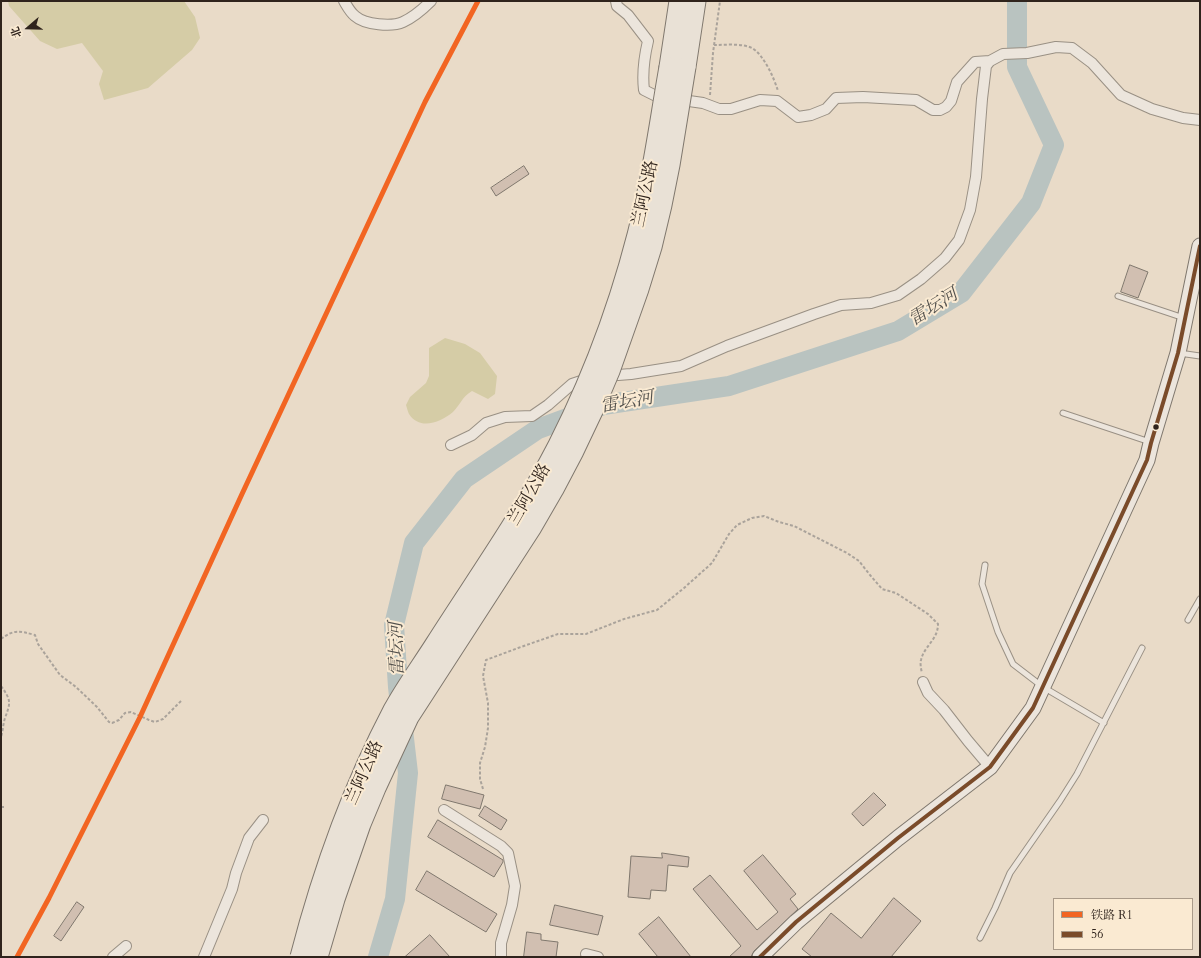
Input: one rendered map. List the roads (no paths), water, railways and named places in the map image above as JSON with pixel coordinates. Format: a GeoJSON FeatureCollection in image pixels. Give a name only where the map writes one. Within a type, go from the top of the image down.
{"type":"FeatureCollection","features":[{"type":"Feature","properties":{"kind":"highway","name":"兰阿公路"},"geometry":{"type":"LineString","coordinates":[[318,957],[335,899],[361,824],[409,717],[532,527],[574,451],[610,371],[640,289],[652,247],[670,165],[678,67],[679,1]]}},
{"type":"Feature","properties":{"kind":"highway","name":"兰阿公路"},"geometry":{"type":"LineString","coordinates":[[300,957],[318,893],[345,818],[394,708],[521,512],[559,443],[594,365],[612,318],[635,243],[653,162],[696,1]]}},
{"type":"Feature","properties":{"kind":"street"},"geometry":{"type":"LineString","coordinates":[[344,1],[355,17],[371,24],[390,25],[402,23],[415,15],[431,1]]}},
{"type":"Feature","properties":{"kind":"street"},"geometry":{"type":"LineString","coordinates":[[616,1],[617,6],[628,15],[648,41],[643,62],[644,90],[668,102],[682,100],[703,103],[719,109],[731,109],[760,100],[776,101],[798,117],[811,115],[826,109],[836,98],[863,97],[916,100],[933,110],[940,110],[946,107],[951,101],[957,82],[976,62],[990,62]]}},
{"type":"Feature","properties":{"kind":"street"},"geometry":{"type":"LineString","coordinates":[[451,445],[472,435],[486,423],[505,418],[532,416],[548,405],[572,384],[592,378],[631,374],[681,366],[727,346],[841,305],[871,303],[898,295],[921,279],[945,258],[959,240],[970,210],[976,177],[986,66],[1003,54],[1027,53],[1056,46],[1072,48],[1092,64],[1121,94],[1152,109],[1183,118],[1200,120]]}},
{"type":"Feature","properties":{"kind":"street"},"geometry":{"type":"LineString","coordinates":[[760,957],[796,922],[898,838],[990,767],[1033,708],[1147,460],[1178,353],[1200,246]]}},
{"type":"Feature","properties":{"kind":"street"},"geometry":{"type":"LineString","coordinates":[[923,682],[928,693],[944,710],[990,767]]}},
{"type":"Feature","properties":{"kind":"street"},"geometry":{"type":"LineString","coordinates":[[444,810],[501,846],[508,853],[515,886],[512,905],[501,943],[501,957]]}},
{"type":"Feature","properties":{"kind":"street"},"geometry":{"type":"LineString","coordinates":[[204,957],[232,888],[236,873],[250,838],[263,820]]}},
{"type":"Feature","properties":{"kind":"street"},"geometry":{"type":"LineString","coordinates":[[112,957],[126,946]]}},
{"type":"Feature","properties":{"kind":"street"},"geometry":{"type":"LineString","coordinates":[[586,954],[598,957]]}},
{"type":"Feature","properties":{"kind":"lane"},"geometry":{"type":"LineString","coordinates":[[1118,296],[1185,318]]}},
{"type":"Feature","properties":{"kind":"lane"},"geometry":{"type":"LineString","coordinates":[[1178,353],[1200,356]]}},
{"type":"Feature","properties":{"kind":"lane"},"geometry":{"type":"LineString","coordinates":[[1063,413],[1151,443]]}},
{"type":"Feature","properties":{"kind":"lane"},"geometry":{"type":"LineString","coordinates":[[985,565],[982,584],[998,632],[1013,664],[1043,687],[1104,723]]}},
{"type":"Feature","properties":{"kind":"lane"},"geometry":{"type":"LineString","coordinates":[[1188,620],[1200,599]]}},
{"type":"Feature","properties":{"kind":"lane"},"geometry":{"type":"LineString","coordinates":[[980,938],[1010,873],[1056,808],[1077,774],[1142,648]]}},
{"type":"Feature","properties":{"kind":"waterway","name":"雷坛河"},"geometry":{"type":"LineString","coordinates":[[378,957],[395,899],[408,773],[398,687],[394,625],[414,543],[464,479],[538,429],[603,405],[729,386],[898,331],[961,293],[1031,203],[1054,145],[1017,67],[1017,1]]}},
{"type":"Feature","properties":{"kind":"rail line","name":"R1"},"geometry":{"type":"LineString","coordinates":[[17,957],[49,898],[140,717],[242,494],[425,102],[478,1]]}}]}
